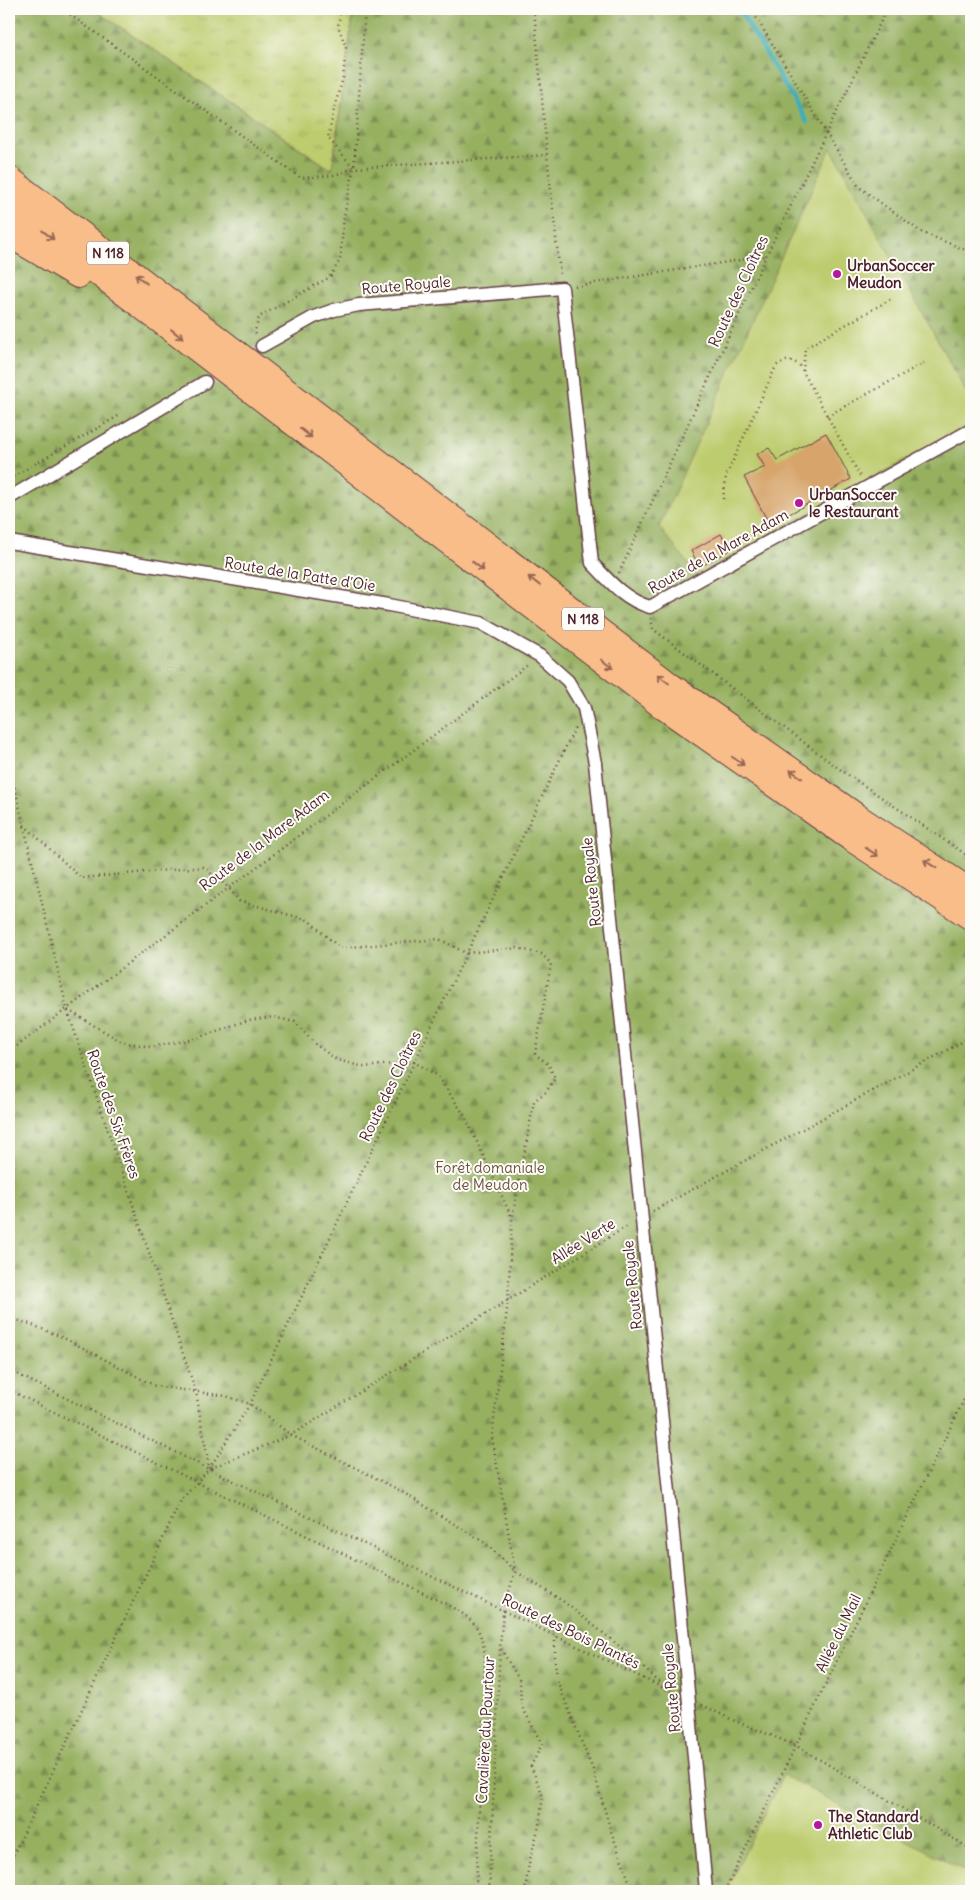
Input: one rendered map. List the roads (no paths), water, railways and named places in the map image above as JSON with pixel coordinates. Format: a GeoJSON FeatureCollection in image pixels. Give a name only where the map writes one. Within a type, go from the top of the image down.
{"type":"FeatureCollection","features":[{"type":"Feature","properties":{"kind":"highway","name":"N 118"},"geometry":{"type":"LineString","coordinates":[[9,178],[734,732],[971,891]]}},
{"type":"Feature","properties":{"kind":"highway","name":"N 118"},"geometry":{"type":"LineString","coordinates":[[9,205],[660,705],[851,839],[971,918]]}},
{"type":"Feature","properties":{"kind":"highway"},"geometry":{"type":"LineString","coordinates":[[9,235],[49,257],[86,281],[138,304]]}},
{"type":"Feature","properties":{"kind":"street","name":"Route Royale"},"geometry":{"type":"LineString","coordinates":[[262,346],[314,318],[334,310],[359,305],[562,288],[592,563]]}},
{"type":"Feature","properties":{"kind":"street"},"geometry":{"type":"LineString","coordinates":[[9,498],[205,382]]}},
{"type":"Feature","properties":{"kind":"street","name":"Route de la Mare Adam"},"geometry":{"type":"LineString","coordinates":[[592,563],[613,586],[636,603],[650,607],[971,430]]}},
{"type":"Feature","properties":{"kind":"street","name":"Route de la Patte d'Oie"},"geometry":{"type":"LineString","coordinates":[[9,542],[389,605],[481,623],[540,656],[568,681]]}},
{"type":"Feature","properties":{"kind":"street","name":"Route Royale"},"geometry":{"type":"LineString","coordinates":[[568,681],[584,708],[595,763],[642,1217],[706,1891]]}},
{"type":"Feature","properties":{"kind":"waterway"},"geometry":{"type":"LineString","coordinates":[[739,9],[807,122]]}},
{"type":"Feature","properties":{"kind":"tunnel"},"geometry":{"type":"LineString","coordinates":[[205,382],[262,346]]}},
{"type":"Feature","properties":{"kind":"place","name":"UrbanSoccer Meudon"},"geometry":{"type":"Point","coordinates":[837,274]}},
{"type":"Feature","properties":{"kind":"place","name":"UrbanSoccer le Restaurant"},"geometry":{"type":"Point","coordinates":[799,503]}},
{"type":"Feature","properties":{"kind":"place","name":"The Standard Athletic Club"},"geometry":{"type":"Point","coordinates":[818,1825]}},
{"type":"Feature","properties":{"kind":"park label","name":"Forêt domaniale de Meudon"},"geometry":{"type":"Point","coordinates":[490,1176]}}]}
